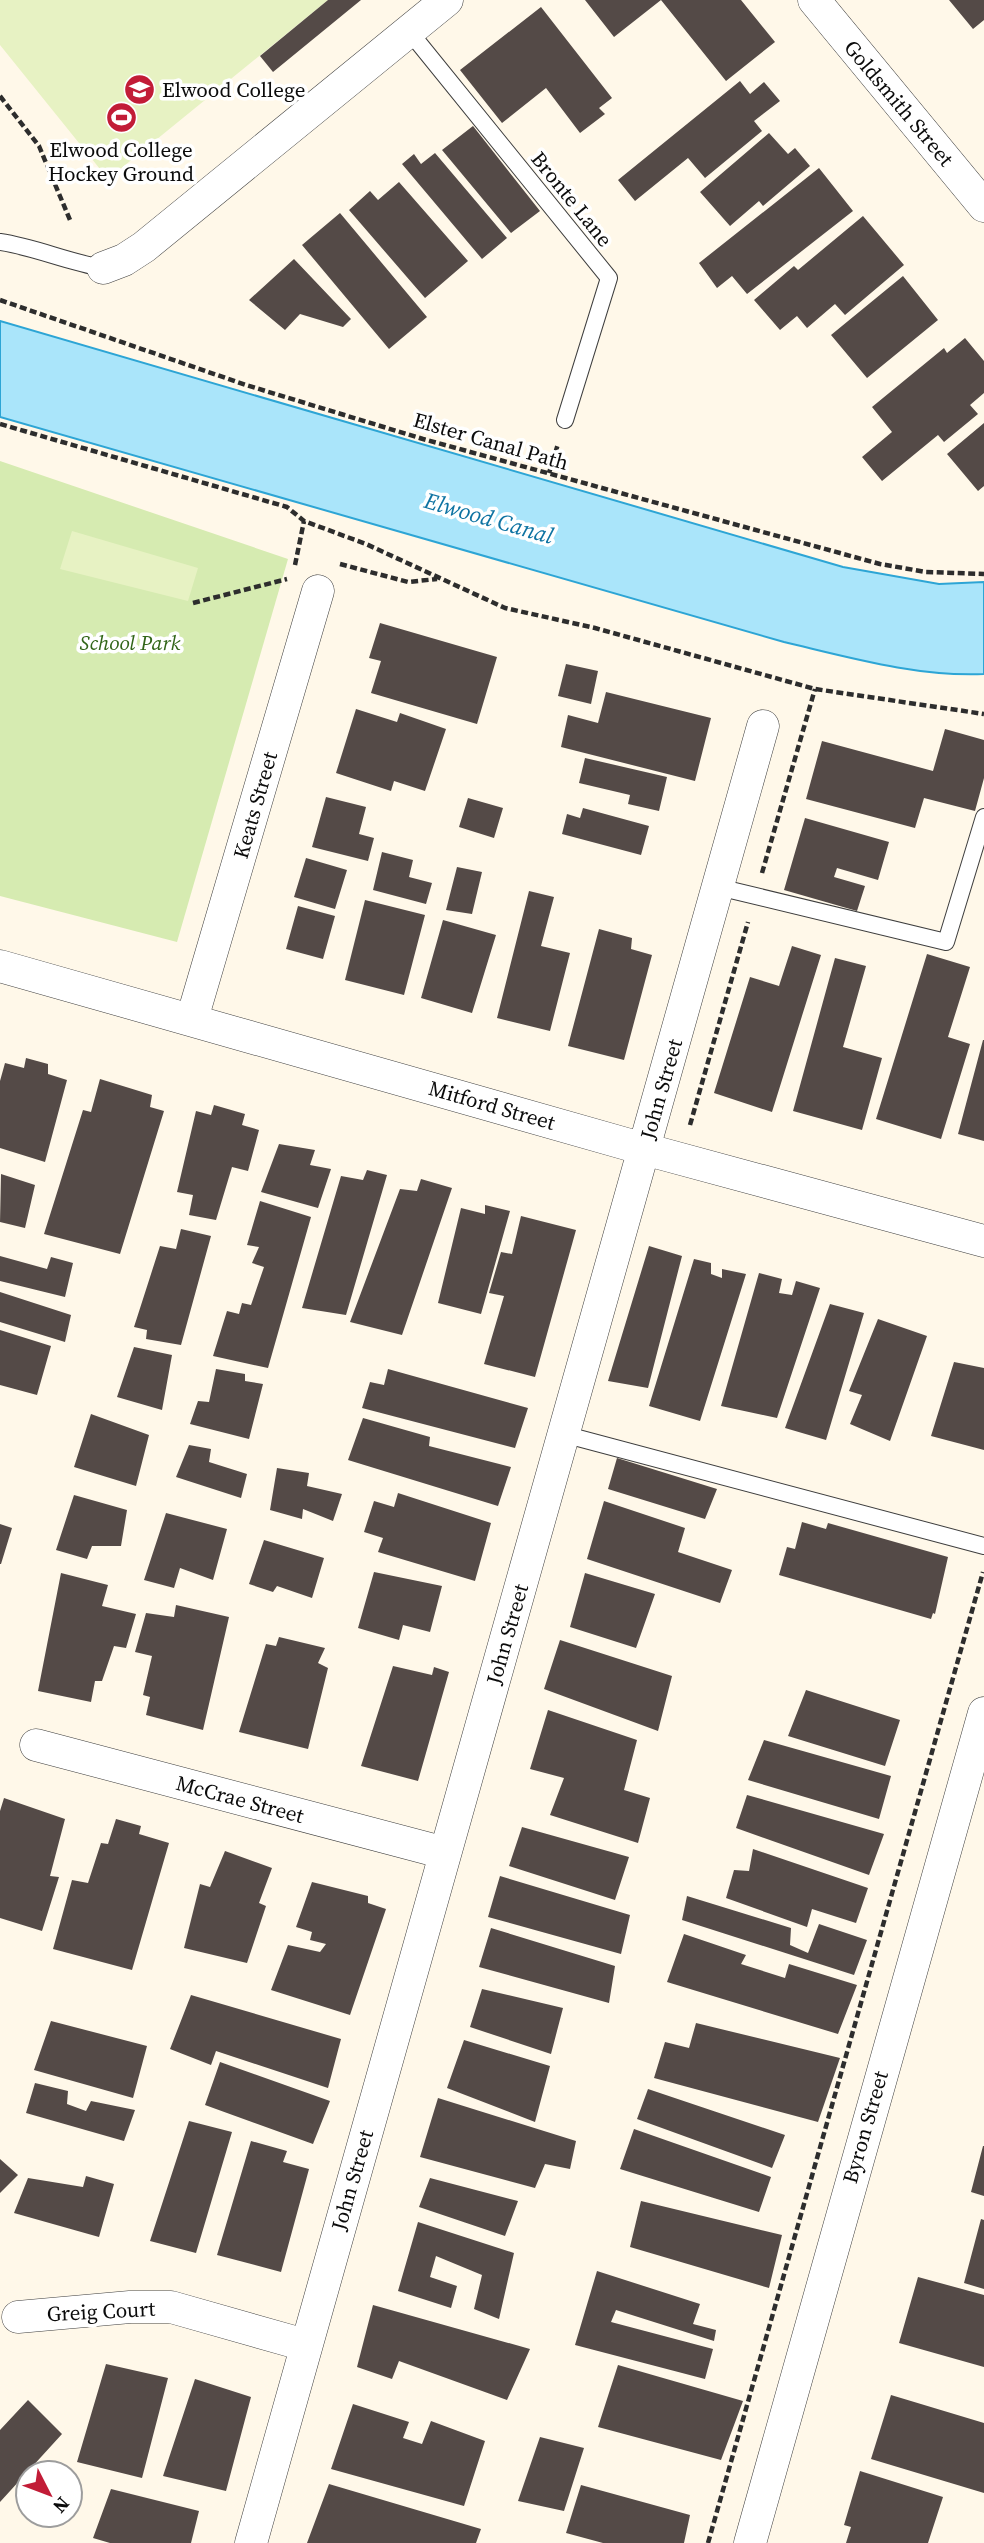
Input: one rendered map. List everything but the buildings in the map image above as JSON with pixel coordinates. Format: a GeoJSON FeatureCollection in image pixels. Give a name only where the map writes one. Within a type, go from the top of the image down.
{"type":"FeatureCollection","features":[{"type":"Feature","properties":{"kind":"street"},"geometry":{"type":"LineString","coordinates":[[103,268],[124,260],[144,247],[447,0]]}},
{"type":"Feature","properties":{"kind":"street","name":"Goldsmith Street"},"geometry":{"type":"LineString","coordinates":[[814,0],[984,206]]}},
{"type":"Feature","properties":{"kind":"street","name":"Keats Street"},"geometry":{"type":"LineString","coordinates":[[192,1019],[318,591]]}},
{"type":"Feature","properties":{"kind":"street","name":"John Street"},"geometry":{"type":"LineString","coordinates":[[251,2543],[763,726]]}},
{"type":"Feature","properties":{"kind":"street","name":"Mitford Street"},"geometry":{"type":"LineString","coordinates":[[0,966],[644,1149],[984,1241]]}},
{"type":"Feature","properties":{"kind":"street","name":"Byron Street"},"geometry":{"type":"LineString","coordinates":[[750,2543],[984,1713]]}},
{"type":"Feature","properties":{"kind":"street","name":"McCrae Street"},"geometry":{"type":"LineString","coordinates":[[36,1745],[445,1853]]}},
{"type":"Feature","properties":{"kind":"street","name":"Greig Court"},"geometry":{"type":"LineString","coordinates":[[18,2317],[130,2307],[171,2307],[305,2345]]}},
{"type":"Feature","properties":{"kind":"lane","name":"Bronte Lane"},"geometry":{"type":"LineString","coordinates":[[409,31],[609,278],[565,420]]}},
{"type":"Feature","properties":{"kind":"lane"},"geometry":{"type":"LineString","coordinates":[[0,242],[27,246],[69,262],[103,268]]}},
{"type":"Feature","properties":{"kind":"lane"},"geometry":{"type":"LineString","coordinates":[[718,887],[946,942],[984,817]]}},
{"type":"Feature","properties":{"kind":"lane"},"geometry":{"type":"LineString","coordinates":[[563,1434],[984,1546]]}},
{"type":"Feature","properties":{"kind":"path"},"geometry":{"type":"LineString","coordinates":[[0,96],[42,153],[70,220]]}},
{"type":"Feature","properties":{"kind":"path","name":"Elster Canal Path"},"geometry":{"type":"LineString","coordinates":[[0,300],[246,385],[446,446],[880,564],[926,572],[984,574]]}},
{"type":"Feature","properties":{"kind":"path"},"geometry":{"type":"LineString","coordinates":[[0,424],[287,507],[304,521],[366,544],[505,608],[595,628],[815,689],[984,714]]}},
{"type":"Feature","properties":{"kind":"path"},"geometry":{"type":"LineString","coordinates":[[193,603],[293,577],[304,521]]}},
{"type":"Feature","properties":{"kind":"path"},"geometry":{"type":"LineString","coordinates":[[708,2543],[984,1571]]}},
{"type":"Feature","properties":{"kind":"green space","name":"Elwood College Hockey Ground"},"geometry":{"type":"Polygon","coordinates":[[[0,0],[328,0],[108,179],[0,45],[0,0]]]}},
{"type":"Feature","properties":{"kind":"green space","name":"School Park"},"geometry":{"type":"Polygon","coordinates":[[[0,461],[288,559],[177,942],[0,896],[0,461]]]}},
{"type":"Feature","properties":{"kind":"green space"},"geometry":{"type":"Polygon","coordinates":[[[72,531],[198,568],[188,601],[60,569],[72,531]]]}},
{"type":"Feature","properties":{"kind":"water","name":"Elwood Canal"},"geometry":{"type":"Polygon","coordinates":[[[0,321],[843,567],[939,584],[984,582],[984,674],[908,669],[784,642],[0,417],[0,321]]]}},
{"type":"Feature","properties":{"kind":"place","name":"Elwood College"},"geometry":{"type":"Point","coordinates":[139,89]}},
{"type":"Feature","properties":{"kind":"place","name":"Elwood College Hockey Ground"},"geometry":{"type":"Point","coordinates":[121,117]}}]}
